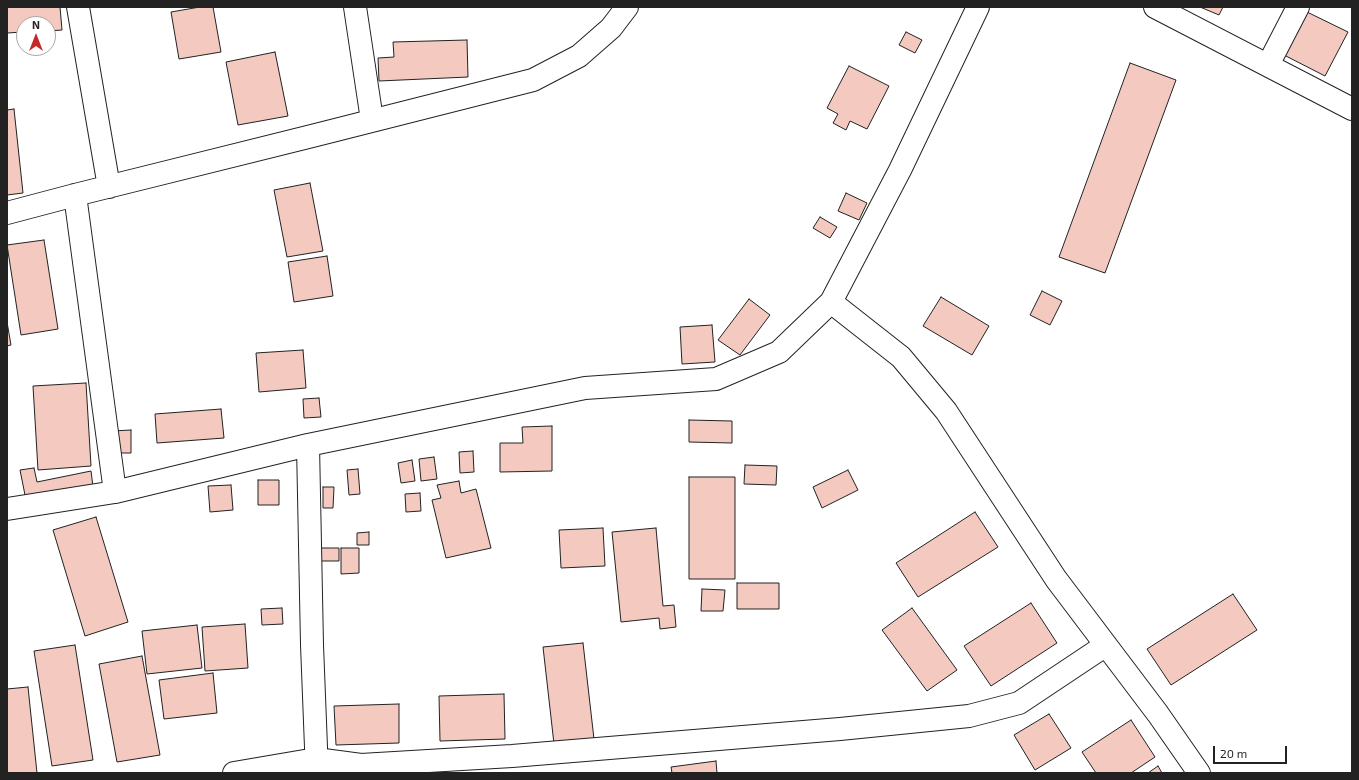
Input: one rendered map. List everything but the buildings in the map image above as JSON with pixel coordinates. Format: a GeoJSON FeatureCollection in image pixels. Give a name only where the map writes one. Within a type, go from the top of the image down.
{"type":"FeatureCollection","features":[{"type":"Feature","properties":{"kind":"street"},"geometry":{"type":"LineString","coordinates":[[78,7],[109,187]]}},
{"type":"Feature","properties":{"kind":"street"},"geometry":{"type":"LineString","coordinates":[[355,7],[372,120]]}},
{"type":"Feature","properties":{"kind":"street"},"geometry":{"type":"LineString","coordinates":[[7,214],[75,195],[533,80],[579,56],[611,28],[627,7]]}},
{"type":"Feature","properties":{"kind":"street"},"geometry":{"type":"LineString","coordinates":[[7,509],[115,492],[308,445],[585,388],[716,379],[779,352],[831,302],[900,170],[978,7]]}},
{"type":"Feature","properties":{"kind":"street"},"geometry":{"type":"LineString","coordinates":[[1155,7],[1352,109]]}},
{"type":"Feature","properties":{"kind":"street"},"geometry":{"type":"LineString","coordinates":[[1268,65],[1298,7]]}},
{"type":"Feature","properties":{"kind":"street"},"geometry":{"type":"LineString","coordinates":[[75,195],[115,492]]}},
{"type":"Feature","properties":{"kind":"street"},"geometry":{"type":"LineString","coordinates":[[831,302],[901,357],[946,411],[1056,579],[1158,714],[1199,773]]}},
{"type":"Feature","properties":{"kind":"street"},"geometry":{"type":"LineString","coordinates":[[308,445],[316,766]]}},
{"type":"Feature","properties":{"kind":"street"},"geometry":{"type":"LineString","coordinates":[[234,773],[316,766],[361,765],[512,756],[833,730],[968,716],[1019,703],[1106,645]]}}]}
